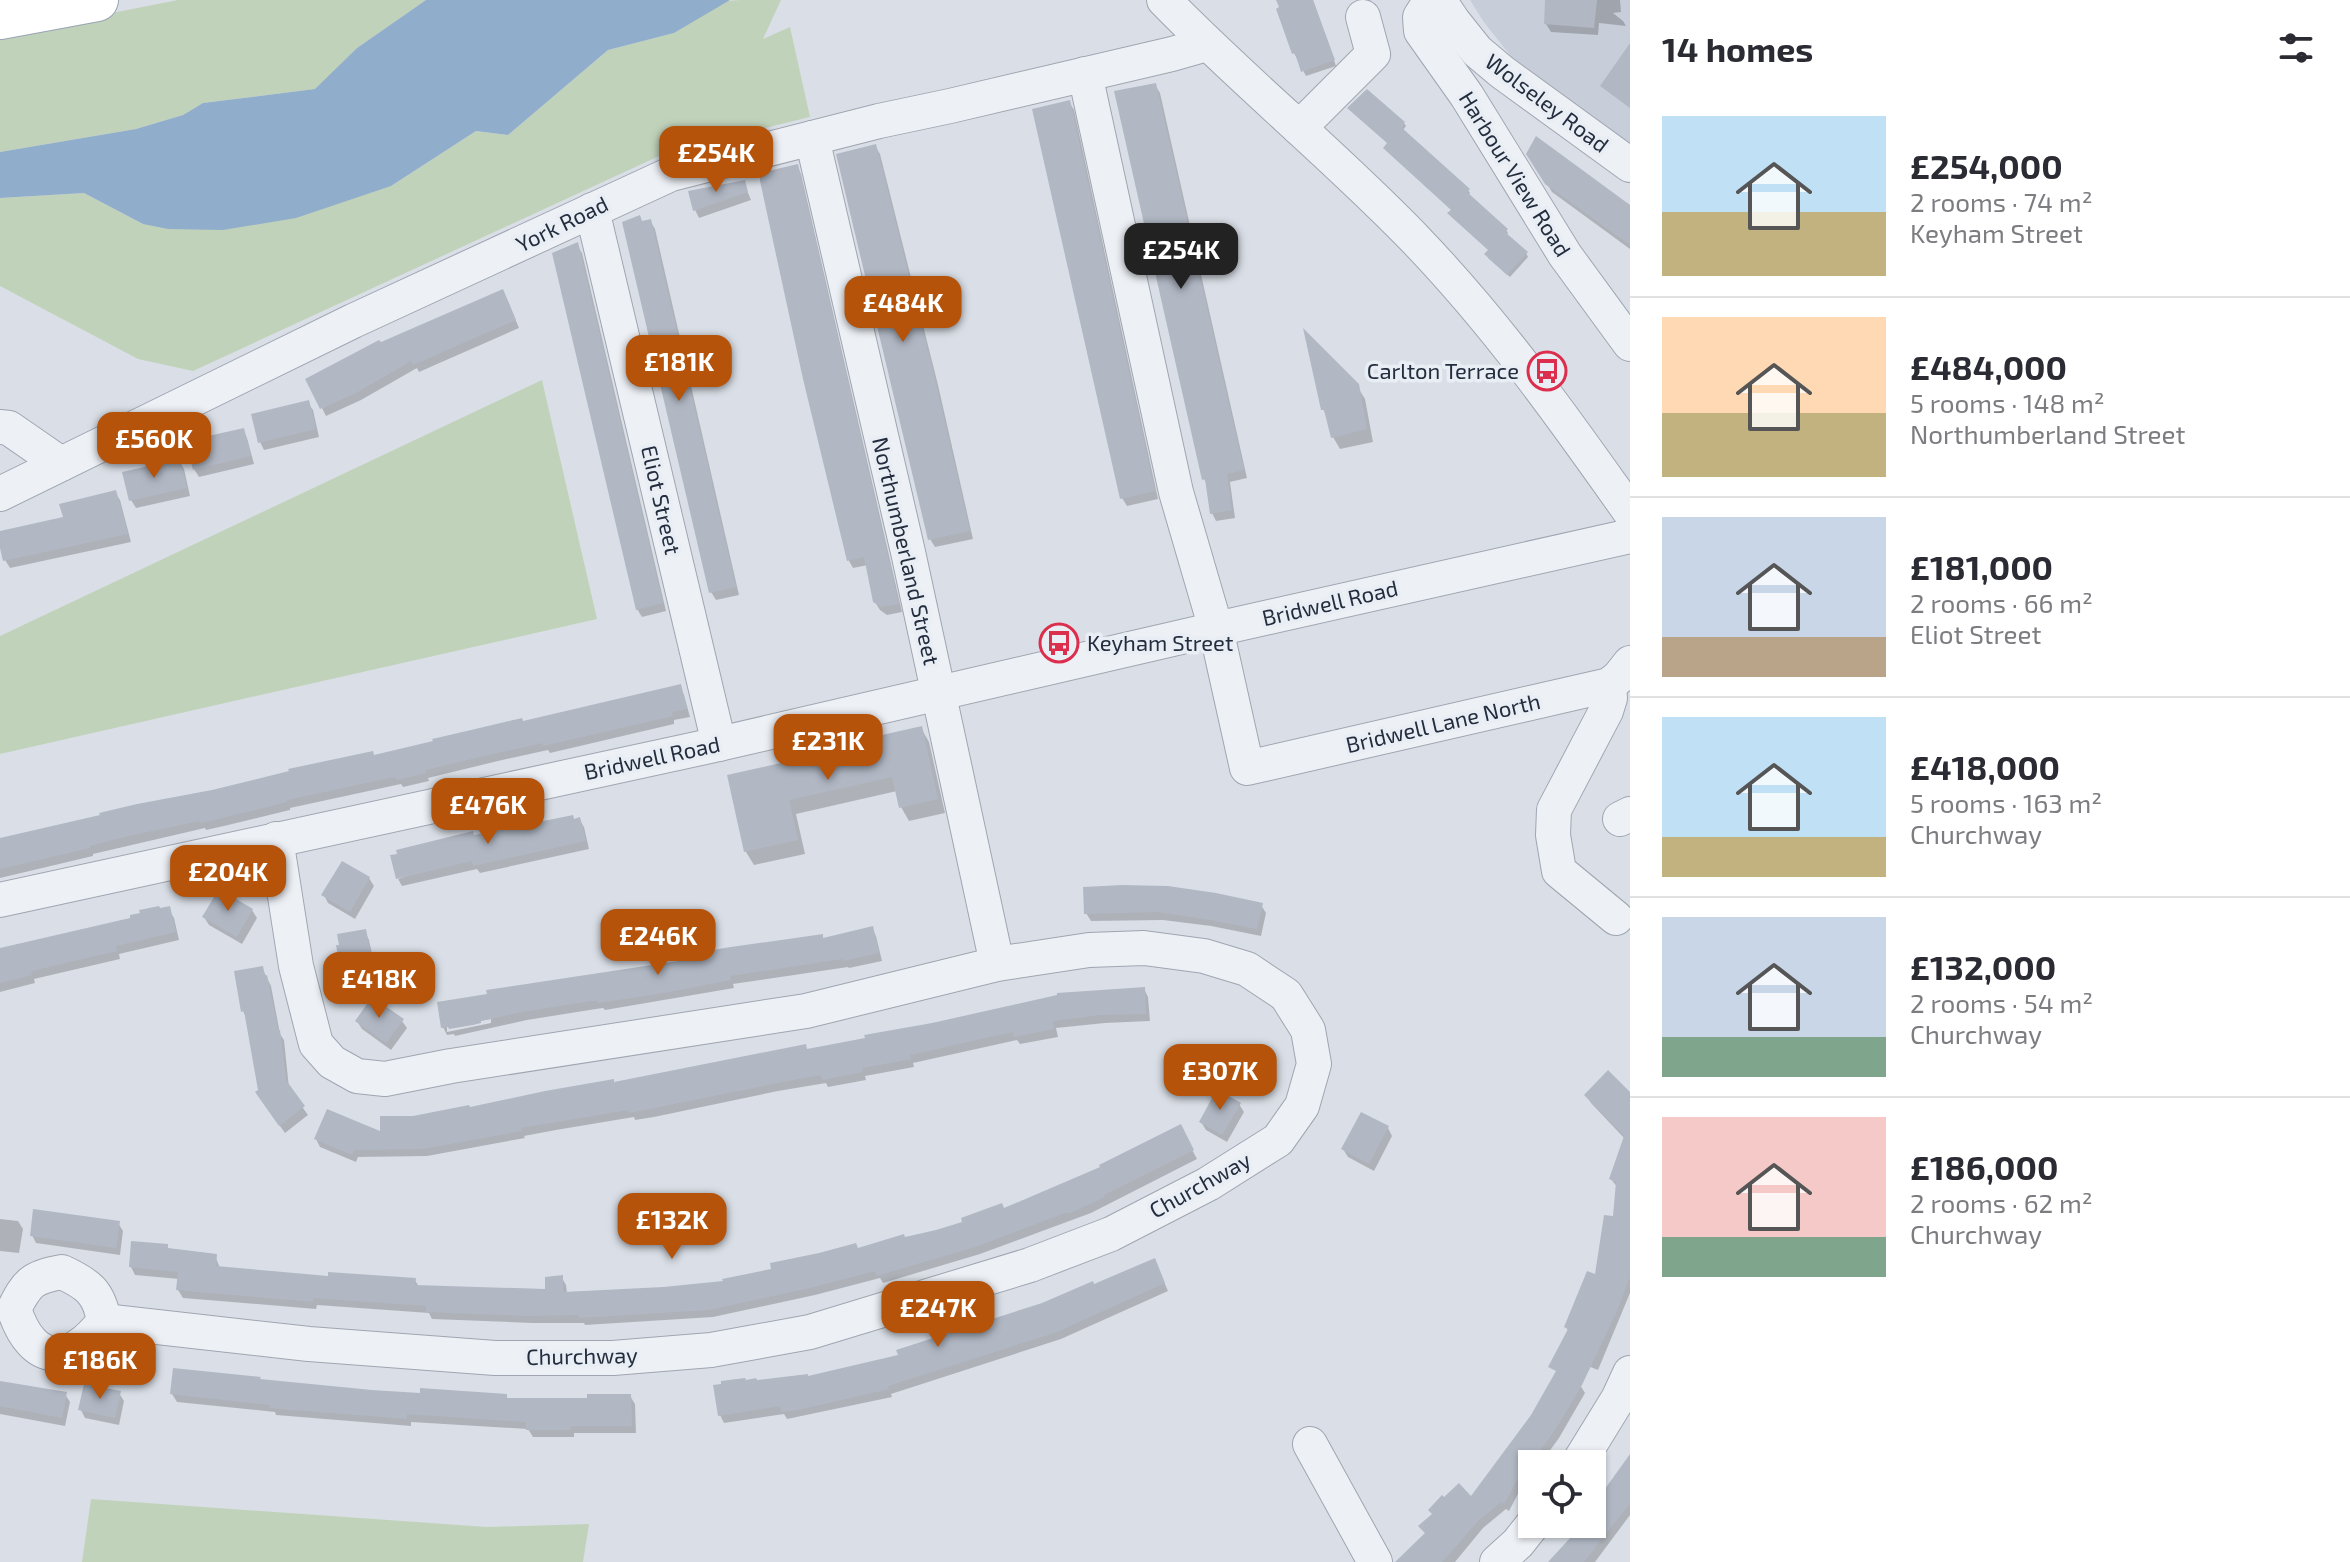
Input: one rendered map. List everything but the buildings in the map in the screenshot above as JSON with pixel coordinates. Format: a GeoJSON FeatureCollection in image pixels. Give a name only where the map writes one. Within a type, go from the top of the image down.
{"type":"FeatureCollection","features":[{"type":"Feature","properties":{"kind":"main road"},"geometry":{"type":"LineString","coordinates":[[0,18],[97,0]]}},
{"type":"Feature","properties":{"kind":"street"},"geometry":{"type":"LineString","coordinates":[[1164,0],[1415,239],[1478,307],[1551,399],[1630,512]]}},
{"type":"Feature","properties":{"kind":"street","name":"Harbour View Road"},"geometry":{"type":"LineString","coordinates":[[1431,0],[1420,17],[1421,31],[1467,96],[1565,255],[1630,344]]}},
{"type":"Feature","properties":{"kind":"street","name":"Wolseley Road"},"geometry":{"type":"LineString","coordinates":[[1439,0],[1477,51],[1630,165]]}},
{"type":"Feature","properties":{"kind":"street"},"geometry":{"type":"LineString","coordinates":[[1299,128],[1373,54],[1363,17]]}},
{"type":"Feature","properties":{"kind":"street","name":"York Road"},"geometry":{"type":"LineString","coordinates":[[0,494],[353,321],[671,174],[879,121],[1207,44]]}},
{"type":"Feature","properties":{"kind":"street"},"geometry":{"type":"LineString","coordinates":[[1085,74],[1176,492],[1216,629]]}},
{"type":"Feature","properties":{"kind":"street","name":"Northumberland Street"},"geometry":{"type":"LineString","coordinates":[[812,138],[908,552],[997,964]]}},
{"type":"Feature","properties":{"kind":"street","name":"Eliot Street"},"geometry":{"type":"LineString","coordinates":[[592,210],[719,744]]}},
{"type":"Feature","properties":{"kind":"street"},"geometry":{"type":"LineString","coordinates":[[0,427],[9,428],[61,464]]}},
{"type":"Feature","properties":{"kind":"street","name":"Bridwell Road"},"geometry":{"type":"LineString","coordinates":[[0,900],[719,744],[1630,536]]}},
{"type":"Feature","properties":{"kind":"street","name":"Bridwell Lane North"},"geometry":{"type":"LineString","coordinates":[[1216,629],[1247,768],[1619,674]]}},
{"type":"Feature","properties":{"kind":"street"},"geometry":{"type":"LineString","coordinates":[[1616,918],[1559,871],[1553,835],[1554,810],[1606,711],[1619,674]]}},
{"type":"Feature","properties":{"kind":"street","name":"Churchway"},"geometry":{"type":"LineString","coordinates":[[104,1321],[309,1344],[495,1358],[641,1356],[711,1350],[810,1332],[1016,1270],[1111,1234],[1208,1184],[1278,1140],[1302,1106],[1314,1064],[1308,1030],[1286,995],[1247,969],[1204,956],[1144,948],[1089,950],[997,964],[806,1011],[385,1079],[357,1076],[332,1062],[316,1044],[296,966],[276,839]]}},
{"type":"Feature","properties":{"kind":"street"},"geometry":{"type":"LineString","coordinates":[[62,1272],[82,1281],[101,1302],[104,1321],[90,1339],[69,1353],[48,1352],[30,1342],[7,1308],[25,1286],[41,1275],[62,1272]]}},
{"type":"Feature","properties":{"kind":"street"},"geometry":{"type":"LineString","coordinates":[[1587,1450],[1630,1373]]}},
{"type":"Feature","properties":{"kind":"street"},"geometry":{"type":"LineString","coordinates":[[1310,1444],[1375,1562]]}},
{"type":"Feature","properties":{"kind":"street"},"geometry":{"type":"LineString","coordinates":[[1497,1562],[1522,1538]]}},
{"type":"Feature","properties":{"kind":"shaded area"},"geometry":{"type":"Polygon","coordinates":[[[1470,0],[1630,0],[1630,144],[1517,64],[1470,0]]]}},
{"type":"Feature","properties":{"kind":"green space"},"geometry":{"type":"Polygon","coordinates":[[[178,0],[426,0],[357,48],[316,89],[203,103],[183,115],[136,129],[0,152],[0,35],[178,0]]]}},
{"type":"Feature","properties":{"kind":"green space"},"geometry":{"type":"Polygon","coordinates":[[[781,0],[763,39],[790,27],[810,117],[670,151],[193,371],[138,359],[0,286],[0,198],[84,193],[143,224],[391,186],[476,131],[508,135],[608,50],[674,33],[726,1],[781,0]]]}},
{"type":"Feature","properties":{"kind":"green space"},"geometry":{"type":"Polygon","coordinates":[[[542,380],[597,619],[0,754],[0,636],[542,380]]]}},
{"type":"Feature","properties":{"kind":"green space"},"geometry":{"type":"Polygon","coordinates":[[[91,1499],[487,1527],[589,1524],[583,1562],[82,1562],[91,1499]]]}},
{"type":"Feature","properties":{"kind":"water"},"geometry":{"type":"Polygon","coordinates":[[[426,0],[730,0],[674,33],[608,50],[508,135],[476,131],[391,186],[296,218],[223,230],[168,229],[143,224],[84,193],[0,198],[0,152],[136,129],[183,115],[203,103],[315,89],[357,48],[426,0]]]}},
{"type":"Feature","properties":{"kind":"place","name":"Carlton Terrace"},"geometry":{"type":"Point","coordinates":[1547,371]}},
{"type":"Feature","properties":{"kind":"place","name":"Keyham Street"},"geometry":{"type":"Point","coordinates":[1059,643]}}]}
